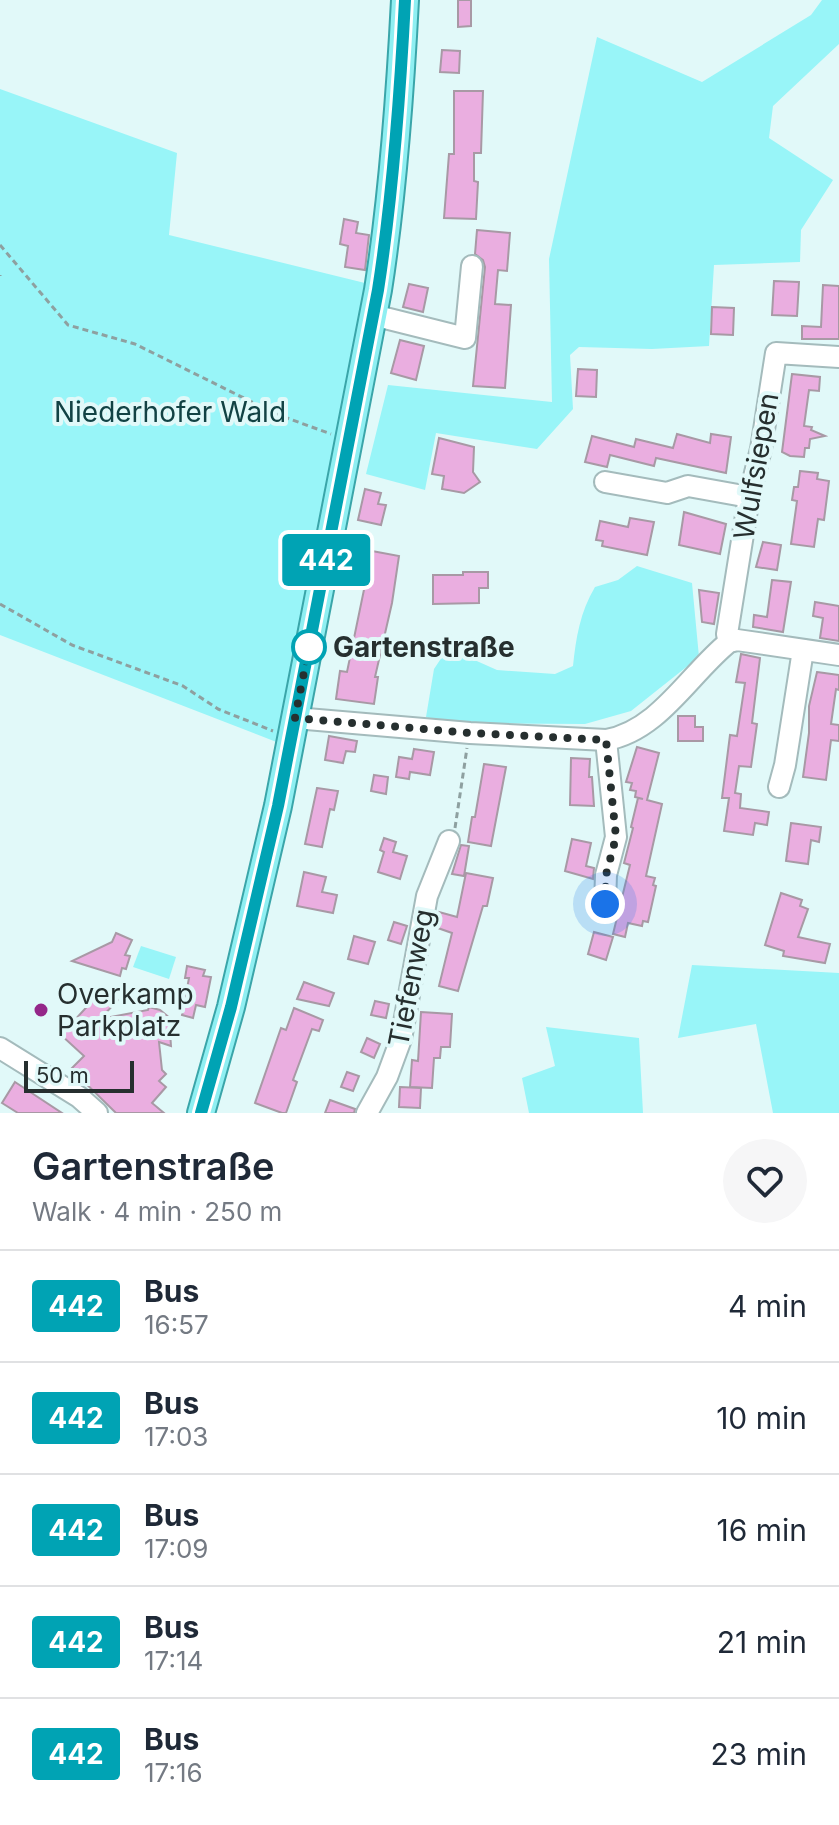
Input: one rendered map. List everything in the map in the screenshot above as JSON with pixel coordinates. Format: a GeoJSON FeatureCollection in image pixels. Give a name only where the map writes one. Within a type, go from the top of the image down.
{"type":"FeatureCollection","features":[{"type":"Feature","properties":{"kind":"main road"},"geometry":{"type":"LineString","coordinates":[[201,1113],[238,980],[293,728],[373,315],[387,234],[396,147],[405,0]]}},
{"type":"Feature","properties":{"kind":"street"},"geometry":{"type":"LineString","coordinates":[[373,315],[465,338],[472,266]]}},
{"type":"Feature","properties":{"kind":"street","name":"Wulfsiepen"},"geometry":{"type":"LineString","coordinates":[[729,642],[727,634],[749,497],[761,449],[776,353],[839,357]]}},
{"type":"Feature","properties":{"kind":"street"},"geometry":{"type":"LineString","coordinates":[[605,482],[667,493],[688,486],[749,497]]}},
{"type":"Feature","properties":{"kind":"street"},"geometry":{"type":"LineString","coordinates":[[293,728],[606,740],[621,737],[646,723],[729,642],[737,640],[839,655]]}},
{"type":"Feature","properties":{"kind":"street"},"geometry":{"type":"LineString","coordinates":[[779,787],[803,650]]}},
{"type":"Feature","properties":{"kind":"street"},"geometry":{"type":"LineString","coordinates":[[605,904],[606,875],[616,837],[606,740]]}},
{"type":"Feature","properties":{"kind":"street","name":"Tiefenweg"},"geometry":{"type":"LineString","coordinates":[[367,1113],[395,1059],[427,896],[449,841]]}},
{"type":"Feature","properties":{"kind":"street"},"geometry":{"type":"LineString","coordinates":[[0,1048],[79,1097],[97,1113]]}},
{"type":"Feature","properties":{"kind":"path"},"geometry":{"type":"LineString","coordinates":[[0,245],[68,325],[135,344],[276,414],[350,439]]}},
{"type":"Feature","properties":{"kind":"path"},"geometry":{"type":"LineString","coordinates":[[0,604],[72,645],[183,686],[218,709],[293,728]]}},
{"type":"Feature","properties":{"kind":"path"},"geometry":{"type":"LineString","coordinates":[[449,841],[455,827],[470,733]]}},
{"type":"Feature","properties":{"kind":"green space"},"geometry":{"type":"Polygon","coordinates":[[[822,0],[839,0],[839,44],[773,106],[769,138],[833,180],[801,230],[800,262],[714,265],[709,346],[652,349],[579,347],[570,355],[573,409],[537,449],[436,433],[425,490],[366,474],[388,385],[552,402],[549,259],[597,37],[702,82],[811,15],[822,0]]]}},
{"type":"Feature","properties":{"kind":"green space","name":"Niederhofer Wald"},"geometry":{"type":"Polygon","coordinates":[[[0,89],[177,153],[169,235],[369,284],[279,743],[0,635],[0,89]]]}},
{"type":"Feature","properties":{"kind":"green space"},"geometry":{"type":"Polygon","coordinates":[[[637,566],[692,583],[699,657],[631,711],[585,724],[441,723],[426,717],[434,669],[442,657],[470,658],[497,670],[555,674],[573,666],[580,625],[595,587],[618,580],[637,566]]]}},
{"type":"Feature","properties":{"kind":"green space"},"geometry":{"type":"Polygon","coordinates":[[[141,946],[176,957],[169,979],[133,967],[141,946]]]}},
{"type":"Feature","properties":{"kind":"green space"},"geometry":{"type":"Polygon","coordinates":[[[692,965],[839,973],[839,1113],[773,1113],[756,1024],[678,1038],[692,965]]]}},
{"type":"Feature","properties":{"kind":"green space"},"geometry":{"type":"Polygon","coordinates":[[[546,1027],[639,1038],[643,1113],[529,1113],[522,1078],[555,1066],[546,1027]]]}},
{"type":"Feature","properties":{"kind":"building"},"geometry":{"type":"Polygon","coordinates":[[[458,0],[471,0],[471,26],[458,27],[458,0]]]}},
{"type":"Feature","properties":{"kind":"building"},"geometry":{"type":"Polygon","coordinates":[[[442,50],[460,51],[459,73],[440,72],[442,50]]]}},
{"type":"Feature","properties":{"kind":"building"},"geometry":{"type":"Polygon","coordinates":[[[454,91],[483,91],[481,153],[474,153],[474,181],[478,182],[476,219],[444,218],[449,154],[454,154],[454,91]]]}},
{"type":"Feature","properties":{"kind":"building"},"geometry":{"type":"Polygon","coordinates":[[[344,219],[358,222],[356,233],[369,235],[365,270],[345,267],[348,246],[340,244],[344,219]]]}},
{"type":"Feature","properties":{"kind":"building"},"geometry":{"type":"Polygon","coordinates":[[[477,230],[510,233],[507,271],[498,270],[495,304],[511,305],[505,388],[473,386],[485,267],[483,260],[475,254],[477,230]]]}},
{"type":"Feature","properties":{"kind":"building"},"geometry":{"type":"Polygon","coordinates":[[[774,281],[799,282],[797,316],[772,315],[774,281]]]}},
{"type":"Feature","properties":{"kind":"building"},"geometry":{"type":"Polygon","coordinates":[[[409,284],[428,288],[423,312],[403,307],[409,284]]]}},
{"type":"Feature","properties":{"kind":"building"},"geometry":{"type":"Polygon","coordinates":[[[823,285],[839,286],[839,339],[802,339],[802,326],[821,327],[823,285]]]}},
{"type":"Feature","properties":{"kind":"building"},"geometry":{"type":"Polygon","coordinates":[[[712,307],[734,308],[733,335],[711,334],[712,307]]]}},
{"type":"Feature","properties":{"kind":"building"},"geometry":{"type":"Polygon","coordinates":[[[400,340],[424,346],[416,380],[391,373],[400,340]]]}},
{"type":"Feature","properties":{"kind":"building"},"geometry":{"type":"Polygon","coordinates":[[[578,369],[597,370],[596,397],[576,396],[578,369]]]}},
{"type":"Feature","properties":{"kind":"building"},"geometry":{"type":"Polygon","coordinates":[[[792,374],[820,377],[819,391],[809,390],[804,426],[812,427],[811,430],[825,436],[810,439],[804,457],[782,452],[792,374]]]}},
{"type":"Feature","properties":{"kind":"building"},"geometry":{"type":"Polygon","coordinates":[[[677,434],[710,443],[711,434],[731,437],[726,473],[656,458],[654,466],[610,455],[607,467],[585,462],[592,436],[634,447],[636,439],[673,448],[677,434]]]}},
{"type":"Feature","properties":{"kind":"building"},"geometry":{"type":"Polygon","coordinates":[[[439,438],[474,447],[473,472],[480,482],[464,493],[442,489],[444,476],[432,474],[439,438]]]}},
{"type":"Feature","properties":{"kind":"building"},"geometry":{"type":"Polygon","coordinates":[[[800,471],[818,473],[817,479],[829,481],[824,520],[818,519],[814,547],[791,544],[797,501],[792,500],[800,471]]]}},
{"type":"Feature","properties":{"kind":"building"},"geometry":{"type":"Polygon","coordinates":[[[365,489],[381,493],[378,504],[386,505],[381,525],[358,520],[365,489]]]}},
{"type":"Feature","properties":{"kind":"building"},"geometry":{"type":"Polygon","coordinates":[[[684,512],[726,524],[720,554],[679,545],[684,512]]]}},
{"type":"Feature","properties":{"kind":"building"},"geometry":{"type":"Polygon","coordinates":[[[630,518],[654,522],[647,555],[602,546],[603,541],[596,540],[600,521],[628,527],[630,518]]]}},
{"type":"Feature","properties":{"kind":"building"},"geometry":{"type":"Polygon","coordinates":[[[763,542],[781,545],[777,570],[756,567],[763,542]]]}},
{"type":"Feature","properties":{"kind":"building"},"geometry":{"type":"Polygon","coordinates":[[[372,551],[399,556],[375,677],[378,677],[374,704],[336,699],[340,671],[347,672],[372,551]]]}},
{"type":"Feature","properties":{"kind":"building"},"geometry":{"type":"Polygon","coordinates":[[[463,572],[488,572],[488,588],[479,588],[479,603],[433,604],[433,575],[463,575],[463,572]]]}},
{"type":"Feature","properties":{"kind":"building"},"geometry":{"type":"Polygon","coordinates":[[[772,580],[791,582],[783,632],[753,627],[754,615],[767,617],[772,580]]]}},
{"type":"Feature","properties":{"kind":"building"},"geometry":{"type":"Polygon","coordinates":[[[699,590],[719,593],[714,624],[702,622],[699,590]]]}},
{"type":"Feature","properties":{"kind":"building"},"geometry":{"type":"Polygon","coordinates":[[[815,602],[839,606],[839,641],[820,638],[823,618],[813,616],[815,602]]]}},
{"type":"Feature","properties":{"kind":"building"},"geometry":{"type":"Polygon","coordinates":[[[741,654],[760,658],[752,723],[757,724],[751,767],[739,766],[735,793],[741,794],[740,808],[769,812],[767,825],[755,823],[753,835],[724,831],[729,798],[722,798],[730,735],[737,736],[745,683],[736,682],[741,654]]]}},
{"type":"Feature","properties":{"kind":"building"},"geometry":{"type":"Polygon","coordinates":[[[817,672],[839,675],[839,690],[836,689],[831,724],[839,725],[839,741],[831,740],[826,780],[803,777],[809,706],[817,672]]]}},
{"type":"Feature","properties":{"kind":"building"},"geometry":{"type":"Polygon","coordinates":[[[678,716],[695,716],[695,727],[703,727],[703,741],[678,741],[678,716]]]}},
{"type":"Feature","properties":{"kind":"building"},"geometry":{"type":"Polygon","coordinates":[[[329,736],[357,741],[355,752],[346,751],[343,763],[325,760],[329,736]]]}},
{"type":"Feature","properties":{"kind":"building"},"geometry":{"type":"Polygon","coordinates":[[[637,747],[659,753],[647,800],[662,804],[646,876],[655,878],[653,885],[656,886],[648,922],[643,921],[642,926],[628,923],[625,937],[613,934],[630,865],[624,863],[631,827],[638,798],[643,799],[635,797],[636,791],[630,790],[632,783],[626,782],[637,747]]]}},
{"type":"Feature","properties":{"kind":"building"},"geometry":{"type":"Polygon","coordinates":[[[414,749],[434,752],[430,775],[410,772],[409,779],[396,777],[399,757],[412,759],[414,749]]]}},
{"type":"Feature","properties":{"kind":"building"},"geometry":{"type":"Polygon","coordinates":[[[571,758],[590,759],[589,777],[592,777],[594,806],[570,805],[571,758]]]}},
{"type":"Feature","properties":{"kind":"building"},"geometry":{"type":"Polygon","coordinates":[[[484,764],[506,767],[491,846],[468,842],[484,764]]]}},
{"type":"Feature","properties":{"kind":"building"},"geometry":{"type":"Polygon","coordinates":[[[374,775],[388,777],[386,794],[371,791],[374,775]]]}},
{"type":"Feature","properties":{"kind":"building"},"geometry":{"type":"Polygon","coordinates":[[[317,788],[338,791],[334,810],[330,809],[322,847],[305,844],[317,788]]]}},
{"type":"Feature","properties":{"kind":"building"},"geometry":{"type":"Polygon","coordinates":[[[791,823],[821,827],[819,842],[811,840],[808,864],[786,861],[791,823]]]}},
{"type":"Feature","properties":{"kind":"building"},"geometry":{"type":"Polygon","coordinates":[[[384,838],[396,842],[393,852],[407,856],[400,879],[378,872],[384,852],[380,850],[384,838]]]}},
{"type":"Feature","properties":{"kind":"building"},"geometry":{"type":"Polygon","coordinates":[[[572,839],[591,843],[586,866],[594,868],[593,879],[565,871],[572,839]]]}},
{"type":"Feature","properties":{"kind":"building"},"geometry":{"type":"Polygon","coordinates":[[[461,845],[469,846],[464,876],[452,874],[461,845]]]}},
{"type":"Feature","properties":{"kind":"building"},"geometry":{"type":"Polygon","coordinates":[[[304,872],[326,877],[322,892],[337,895],[333,913],[297,906],[304,872]]]}},
{"type":"Feature","properties":{"kind":"building"},"geometry":{"type":"Polygon","coordinates":[[[466,873],[493,878],[487,906],[483,906],[458,991],[439,986],[452,933],[435,927],[439,912],[457,917],[466,873]]]}},
{"type":"Feature","properties":{"kind":"building"},"geometry":{"type":"Polygon","coordinates":[[[781,893],[802,900],[800,906],[808,909],[798,937],[830,944],[825,963],[783,956],[784,951],[765,945],[781,893]]]}},
{"type":"Feature","properties":{"kind":"building"},"geometry":{"type":"Polygon","coordinates":[[[394,922],[407,926],[401,944],[388,940],[394,922]]]}},
{"type":"Feature","properties":{"kind":"building"},"geometry":{"type":"Polygon","coordinates":[[[594,932],[613,937],[606,960],[588,954],[594,932]]]}},
{"type":"Feature","properties":{"kind":"building"},"geometry":{"type":"Polygon","coordinates":[[[116,933],[132,940],[125,955],[130,956],[126,969],[122,968],[120,976],[72,961],[112,942],[116,933]]]}},
{"type":"Feature","properties":{"kind":"building"},"geometry":{"type":"Polygon","coordinates":[[[354,936],[375,942],[368,964],[348,959],[354,936]]]}},
{"type":"Feature","properties":{"kind":"building"},"geometry":{"type":"Polygon","coordinates":[[[187,966],[205,970],[203,976],[211,977],[205,1007],[196,1005],[193,1018],[182,1015],[189,978],[185,978],[187,966]]]}},
{"type":"Feature","properties":{"kind":"building"},"geometry":{"type":"Polygon","coordinates":[[[304,982],[334,993],[329,1006],[297,999],[304,982]]]}},
{"type":"Feature","properties":{"kind":"building"},"geometry":{"type":"Polygon","coordinates":[[[105,987],[118,1000],[100,1019],[148,1010],[149,1007],[160,1010],[171,1019],[175,1030],[170,1032],[171,1046],[159,1042],[162,1070],[166,1074],[159,1081],[166,1087],[152,1103],[164,1113],[116,1113],[71,1069],[84,1056],[61,1035],[105,987]]]}},
{"type":"Feature","properties":{"kind":"building"},"geometry":{"type":"Polygon","coordinates":[[[375,1001],[389,1004],[386,1018],[371,1015],[375,1001]]]}},
{"type":"Feature","properties":{"kind":"building"},"geometry":{"type":"Polygon","coordinates":[[[294,1008],[323,1020],[319,1031],[312,1029],[293,1080],[297,1082],[286,1113],[282,1113],[255,1103],[281,1028],[286,1030],[294,1008]]]}},
{"type":"Feature","properties":{"kind":"building"},"geometry":{"type":"Polygon","coordinates":[[[421,1012],[452,1014],[450,1047],[441,1047],[440,1058],[434,1058],[432,1088],[410,1087],[412,1060],[418,1061],[421,1012]]]}},
{"type":"Feature","properties":{"kind":"building"},"geometry":{"type":"Polygon","coordinates":[[[367,1038],[380,1044],[374,1058],[361,1052],[367,1038]]]}},
{"type":"Feature","properties":{"kind":"building"},"geometry":{"type":"Polygon","coordinates":[[[347,1072],[359,1076],[353,1091],[341,1087],[347,1072]]]}},
{"type":"Feature","properties":{"kind":"building"},"geometry":{"type":"Polygon","coordinates":[[[15,1082],[62,1113],[18,1113],[2,1103],[15,1082]]]}},
{"type":"Feature","properties":{"kind":"building"},"geometry":{"type":"Polygon","coordinates":[[[400,1087],[421,1088],[420,1108],[399,1107],[400,1087]]]}},
{"type":"Feature","properties":{"kind":"building"},"geometry":{"type":"Polygon","coordinates":[[[330,1100],[355,1109],[354,1113],[325,1113],[330,1100]]]}},
{"type":"Feature","properties":{"kind":"bus line","name":"442"},"geometry":{"type":"LineString","coordinates":[[201,1113],[231,1007],[278,806],[378,290],[387,234],[398,119],[405,0]]}},
{"type":"Feature","properties":{"kind":"place","name":"Gartenstraße"},"geometry":{"type":"Point","coordinates":[309,647]}},
{"type":"Feature","properties":{"kind":"place","name":"Overkamp Parkplatz"},"geometry":{"type":"Point","coordinates":[41,1010]}},
{"type":"Feature","properties":{"kind":"route"},"geometry":{"type":"LineString","coordinates":[[309,647],[295,718],[470,733],[606,740],[616,837],[606,875],[605,904]]}}]}
